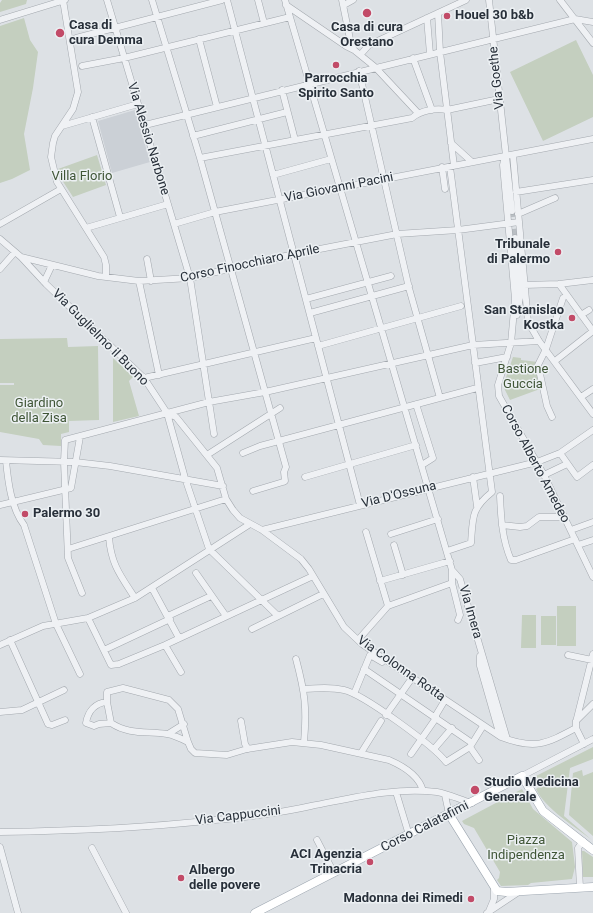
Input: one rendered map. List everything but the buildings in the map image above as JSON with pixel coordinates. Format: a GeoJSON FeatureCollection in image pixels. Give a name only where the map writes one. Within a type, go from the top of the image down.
{"type":"FeatureCollection","features":[{"type":"Feature","properties":{"kind":"main road","name":"Corso Calatafimi"},"geometry":{"type":"LineString","coordinates":[[255,913],[522,776]]}},
{"type":"Feature","properties":{"kind":"main road"},"geometry":{"type":"LineString","coordinates":[[522,776],[543,811],[593,850]]}},
{"type":"Feature","properties":{"kind":"main road"},"geometry":{"type":"LineString","coordinates":[[449,814],[494,888],[498,891],[506,892],[593,887]]}},
{"type":"Feature","properties":{"kind":"street"},"geometry":{"type":"LineString","coordinates":[[0,20],[64,0],[78,92],[73,109],[53,143],[51,157],[52,168],[61,189],[104,257],[106,277]]}},
{"type":"Feature","properties":{"kind":"street","name":"Via Alessio Narbone"},"geometry":{"type":"LineString","coordinates":[[107,0],[190,278],[214,434]]}},
{"type":"Feature","properties":{"kind":"street"},"geometry":{"type":"LineString","coordinates":[[152,0],[200,158],[265,392],[272,412],[286,467],[284,472],[285,480],[253,491]]}},
{"type":"Feature","properties":{"kind":"street"},"geometry":{"type":"LineString","coordinates":[[76,38],[222,0]]}},
{"type":"Feature","properties":{"kind":"street"},"geometry":{"type":"LineString","coordinates":[[227,0],[318,346],[328,378],[360,505]]}},
{"type":"Feature","properties":{"kind":"street"},"geometry":{"type":"LineString","coordinates":[[258,0],[264,23]]}},
{"type":"Feature","properties":{"kind":"street"},"geometry":{"type":"LineString","coordinates":[[353,0],[343,3],[351,44],[354,50]]}},
{"type":"Feature","properties":{"kind":"street"},"geometry":{"type":"LineString","coordinates":[[361,54],[369,45],[466,0]]}},
{"type":"Feature","properties":{"kind":"street","name":"Via Goethe"},"geometry":{"type":"LineString","coordinates":[[489,0],[505,156]]}},
{"type":"Feature","properties":{"kind":"street"},"geometry":{"type":"LineString","coordinates":[[560,0],[593,42]]}},
{"type":"Feature","properties":{"kind":"street"},"geometry":{"type":"LineString","coordinates":[[285,1],[346,46],[361,54],[418,113]]}},
{"type":"Feature","properties":{"kind":"street","name":"Via Imera"},"geometry":{"type":"LineString","coordinates":[[285,1],[452,570],[460,579],[507,739]]}},
{"type":"Feature","properties":{"kind":"street"},"geometry":{"type":"LineString","coordinates":[[438,13],[440,52],[451,143],[458,230],[492,492],[477,506],[473,517],[471,543],[447,551]]}},
{"type":"Feature","properties":{"kind":"street"},"geometry":{"type":"LineString","coordinates":[[82,66],[124,58],[290,17]]}},
{"type":"Feature","properties":{"kind":"street"},"geometry":{"type":"LineString","coordinates":[[427,18],[430,54]]}},
{"type":"Feature","properties":{"kind":"street"},"geometry":{"type":"LineString","coordinates":[[144,125],[309,83],[575,19],[593,22]]}},
{"type":"Feature","properties":{"kind":"street"},"geometry":{"type":"LineString","coordinates":[[199,39],[217,107]]}},
{"type":"Feature","properties":{"kind":"street"},"geometry":{"type":"LineString","coordinates":[[413,58],[432,110]]}},
{"type":"Feature","properties":{"kind":"street"},"geometry":{"type":"LineString","coordinates":[[359,71],[409,286],[440,398]]}},
{"type":"Feature","properties":{"kind":"street"},"geometry":{"type":"LineString","coordinates":[[282,90],[295,140]]}},
{"type":"Feature","properties":{"kind":"street"},"geometry":{"type":"LineString","coordinates":[[200,158],[412,118],[418,113],[432,110],[447,110],[499,99]]}},
{"type":"Feature","properties":{"kind":"street"},"geometry":{"type":"LineString","coordinates":[[62,126],[138,104]]}},
{"type":"Feature","properties":{"kind":"street"},"geometry":{"type":"LineString","coordinates":[[193,136],[287,112]]}},
{"type":"Feature","properties":{"kind":"street"},"geometry":{"type":"LineString","coordinates":[[92,117],[120,217]]}},
{"type":"Feature","properties":{"kind":"street","name":"Via Giovanni Pacini"},"geometry":{"type":"LineString","coordinates":[[174,224],[215,212],[340,186],[593,139]]}},
{"type":"Feature","properties":{"kind":"street"},"geometry":{"type":"LineString","coordinates":[[451,143],[472,162]]}},
{"type":"Feature","properties":{"kind":"street"},"geometry":{"type":"LineString","coordinates":[[512,155],[527,315],[531,329],[581,397],[590,405],[593,414]]}},
{"type":"Feature","properties":{"kind":"street"},"geometry":{"type":"LineString","coordinates":[[505,156],[508,164],[512,210]]}},
{"type":"Feature","properties":{"kind":"street","name":"Corso Alberto Amedeo"},"geometry":{"type":"LineString","coordinates":[[505,156],[503,165],[515,299],[514,324],[511,343],[498,385],[500,396],[544,475],[593,577]]}},
{"type":"Feature","properties":{"kind":"street"},"geometry":{"type":"LineString","coordinates":[[273,176],[331,158]]}},
{"type":"Feature","properties":{"kind":"street"},"geometry":{"type":"LineString","coordinates":[[442,167],[445,189]]}},
{"type":"Feature","properties":{"kind":"street"},"geometry":{"type":"LineString","coordinates":[[518,214],[556,192],[593,180]]}},
{"type":"Feature","properties":{"kind":"street"},"geometry":{"type":"LineString","coordinates":[[0,224],[61,189]]}},
{"type":"Feature","properties":{"kind":"street"},"geometry":{"type":"LineString","coordinates":[[516,192],[556,192]]}},
{"type":"Feature","properties":{"kind":"street"},"geometry":{"type":"LineString","coordinates":[[86,228],[168,204]]}},
{"type":"Feature","properties":{"kind":"street","name":"Corso Finocchiaro Aprile"},"geometry":{"type":"LineString","coordinates":[[0,239],[21,257],[106,277],[151,281],[190,278],[231,270],[294,254],[397,234],[519,225]]}},
{"type":"Feature","properties":{"kind":"street","name":"Corso Alberto Amedeo"},"geometry":{"type":"LineString","coordinates":[[514,324],[520,297],[515,238]]}},
{"type":"Feature","properties":{"kind":"street"},"geometry":{"type":"LineString","coordinates":[[0,269],[14,252]]}},
{"type":"Feature","properties":{"kind":"street","name":"Via Guglielmo il Buono"},"geometry":{"type":"LineString","coordinates":[[21,257],[44,282],[144,378],[167,413],[176,417],[218,468],[226,499],[240,518],[250,524]]}},
{"type":"Feature","properties":{"kind":"street"},"geometry":{"type":"LineString","coordinates":[[147,259],[151,281]]}},
{"type":"Feature","properties":{"kind":"street"},"geometry":{"type":"LineString","coordinates":[[44,282],[52,265]]}},
{"type":"Feature","properties":{"kind":"street"},"geometry":{"type":"LineString","coordinates":[[306,299],[391,276]]}},
{"type":"Feature","properties":{"kind":"street"},"geometry":{"type":"LineString","coordinates":[[524,285],[559,284],[593,280]]}},
{"type":"Feature","properties":{"kind":"street"},"geometry":{"type":"LineString","coordinates":[[139,281],[159,375]]}},
{"type":"Feature","properties":{"kind":"street"},"geometry":{"type":"LineString","coordinates":[[555,361],[593,331],[559,284]]}},
{"type":"Feature","properties":{"kind":"street"},"geometry":{"type":"LineString","coordinates":[[310,313],[409,286]]}},
{"type":"Feature","properties":{"kind":"street"},"geometry":{"type":"LineString","coordinates":[[552,416],[547,406],[538,365],[546,349],[563,298]]}},
{"type":"Feature","properties":{"kind":"street"},"geometry":{"type":"LineString","coordinates":[[318,346],[461,306]]}},
{"type":"Feature","properties":{"kind":"street"},"geometry":{"type":"LineString","coordinates":[[581,315],[589,310]]}},
{"type":"Feature","properties":{"kind":"street"},"geometry":{"type":"LineString","coordinates":[[144,378],[254,351],[316,338]]}},
{"type":"Feature","properties":{"kind":"street"},"geometry":{"type":"LineString","coordinates":[[82,593],[68,558],[64,462],[66,440],[209,402],[265,392],[473,345],[539,341]]}},
{"type":"Feature","properties":{"kind":"street"},"geometry":{"type":"LineString","coordinates":[[475,363],[507,357]]}},
{"type":"Feature","properties":{"kind":"street"},"geometry":{"type":"LineString","coordinates":[[243,453],[260,446],[478,388]]}},
{"type":"Feature","properties":{"kind":"street"},"geometry":{"type":"LineString","coordinates":[[581,397],[593,389]]}},
{"type":"Feature","properties":{"kind":"street"},"geometry":{"type":"LineString","coordinates":[[416,404],[433,458],[422,465]]}},
{"type":"Feature","properties":{"kind":"street"},"geometry":{"type":"LineString","coordinates":[[207,455],[280,408]]}},
{"type":"Feature","properties":{"kind":"street"},"geometry":{"type":"LineString","coordinates":[[167,413],[195,509],[209,549],[278,616]]}},
{"type":"Feature","properties":{"kind":"street","name":"Via D'Ossuna"},"geometry":{"type":"LineString","coordinates":[[262,530],[537,462],[560,453],[593,430]]}},
{"type":"Feature","properties":{"kind":"street"},"geometry":{"type":"LineString","coordinates":[[0,505],[71,488],[80,437]]}},
{"type":"Feature","properties":{"kind":"street"},"geometry":{"type":"LineString","coordinates":[[305,477],[416,445]]}},
{"type":"Feature","properties":{"kind":"street"},"geometry":{"type":"LineString","coordinates":[[560,453],[577,477],[593,465]]}},
{"type":"Feature","properties":{"kind":"street"},"geometry":{"type":"LineString","coordinates":[[80,674],[56,624],[24,525],[19,518],[3,460],[75,462],[110,466],[186,478],[222,486]]}},
{"type":"Feature","properties":{"kind":"street"},"geometry":{"type":"LineString","coordinates":[[544,475],[567,464]]}},
{"type":"Feature","properties":{"kind":"street"},"geometry":{"type":"LineString","coordinates":[[0,475],[8,474]]}},
{"type":"Feature","properties":{"kind":"street"},"geometry":{"type":"LineString","coordinates":[[473,477],[477,506]]}},
{"type":"Feature","properties":{"kind":"street"},"geometry":{"type":"LineString","coordinates":[[500,496],[502,525],[506,546],[511,560],[516,560],[575,538]]}},
{"type":"Feature","properties":{"kind":"street"},"geometry":{"type":"LineString","coordinates":[[68,549],[226,499]]}},
{"type":"Feature","properties":{"kind":"street"},"geometry":{"type":"LineString","coordinates":[[502,525],[520,527],[527,526],[539,518],[563,517]]}},
{"type":"Feature","properties":{"kind":"street"},"geometry":{"type":"LineString","coordinates":[[391,534],[438,520]]}},
{"type":"Feature","properties":{"kind":"street"},"geometry":{"type":"LineString","coordinates":[[570,530],[593,522]]}},
{"type":"Feature","properties":{"kind":"street"},"geometry":{"type":"LineString","coordinates":[[0,646],[10,640],[43,626],[88,618],[135,598],[250,524]]}},
{"type":"Feature","properties":{"kind":"street","name":"Via Colonna Rotta"},"geometry":{"type":"LineString","coordinates":[[250,524],[262,530],[294,552],[309,569],[344,627],[358,640],[483,726],[507,739],[528,744],[542,744],[576,725]]}},
{"type":"Feature","properties":{"kind":"street"},"geometry":{"type":"LineString","coordinates":[[366,532],[388,606]]}},
{"type":"Feature","properties":{"kind":"street"},"geometry":{"type":"LineString","coordinates":[[108,536],[114,565],[135,598]]}},
{"type":"Feature","properties":{"kind":"street"},"geometry":{"type":"LineString","coordinates":[[578,545],[593,540]]}},
{"type":"Feature","properties":{"kind":"street"},"geometry":{"type":"LineString","coordinates":[[394,544],[403,575]]}},
{"type":"Feature","properties":{"kind":"street"},"geometry":{"type":"LineString","coordinates":[[380,581],[450,561]]}},
{"type":"Feature","properties":{"kind":"street"},"geometry":{"type":"LineString","coordinates":[[452,570],[452,583],[460,615],[458,620]]}},
{"type":"Feature","properties":{"kind":"street"},"geometry":{"type":"LineString","coordinates":[[196,573],[226,616]]}},
{"type":"Feature","properties":{"kind":"street"},"geometry":{"type":"LineString","coordinates":[[88,618],[111,665],[119,664],[165,645],[313,576]]}},
{"type":"Feature","properties":{"kind":"street"},"geometry":{"type":"LineString","coordinates":[[358,640],[388,606],[452,583]]}},
{"type":"Feature","properties":{"kind":"street"},"geometry":{"type":"LineString","coordinates":[[152,588],[180,638]]}},
{"type":"Feature","properties":{"kind":"street"},"geometry":{"type":"LineString","coordinates":[[252,629],[323,594]]}},
{"type":"Feature","properties":{"kind":"street"},"geometry":{"type":"LineString","coordinates":[[104,650],[211,596]]}},
{"type":"Feature","properties":{"kind":"street"},"geometry":{"type":"LineString","coordinates":[[10,640],[37,703],[48,724],[52,725],[65,720]]}},
{"type":"Feature","properties":{"kind":"street"},"geometry":{"type":"LineString","coordinates":[[165,645],[181,672]]}},
{"type":"Feature","properties":{"kind":"street"},"geometry":{"type":"LineString","coordinates":[[480,647],[480,666],[500,736]]}},
{"type":"Feature","properties":{"kind":"street"},"geometry":{"type":"LineString","coordinates":[[354,694],[370,655],[382,662],[384,659]]}},
{"type":"Feature","properties":{"kind":"street"},"geometry":{"type":"LineString","coordinates":[[568,655],[592,657],[576,725],[584,744]]}},
{"type":"Feature","properties":{"kind":"street"},"geometry":{"type":"LineString","coordinates":[[296,659],[304,689],[306,712],[304,743]]}},
{"type":"Feature","properties":{"kind":"street"},"geometry":{"type":"LineString","coordinates":[[364,669],[452,728],[471,745],[479,760]]}},
{"type":"Feature","properties":{"kind":"street"},"geometry":{"type":"LineString","coordinates":[[386,715],[412,678]]}},
{"type":"Feature","properties":{"kind":"street"},"geometry":{"type":"LineString","coordinates":[[188,742],[168,734],[137,733],[117,728],[111,723],[107,702],[107,692],[122,688],[169,700],[178,709],[184,724],[188,742],[191,749],[195,753],[206,755],[227,755],[248,749],[292,742],[304,743],[361,753],[398,764],[414,775],[423,791]]}},
{"type":"Feature","properties":{"kind":"street"},"geometry":{"type":"LineString","coordinates":[[304,689],[328,688],[345,690],[363,697],[434,749],[446,762],[471,745],[483,726]]}},
{"type":"Feature","properties":{"kind":"street"},"geometry":{"type":"LineString","coordinates":[[0,712],[22,710],[64,690]]}},
{"type":"Feature","properties":{"kind":"street"},"geometry":{"type":"LineString","coordinates":[[411,754],[436,718],[436,715],[445,700]]}},
{"type":"Feature","properties":{"kind":"street"},"geometry":{"type":"LineString","coordinates":[[107,702],[99,703],[93,708],[87,715],[86,723],[94,726],[111,723]]}},
{"type":"Feature","properties":{"kind":"street"},"geometry":{"type":"LineString","coordinates":[[576,725],[593,704]]}},
{"type":"Feature","properties":{"kind":"street"},"geometry":{"type":"LineString","coordinates":[[241,720],[245,744],[248,749]]}},
{"type":"Feature","properties":{"kind":"street"},"geometry":{"type":"LineString","coordinates":[[361,753],[381,721]]}},
{"type":"Feature","properties":{"kind":"street"},"geometry":{"type":"LineString","coordinates":[[168,734],[184,724]]}},
{"type":"Feature","properties":{"kind":"street"},"geometry":{"type":"LineString","coordinates":[[434,749],[452,728]]}},
{"type":"Feature","properties":{"kind":"street","name":"Corso Calatafimi"},"geometry":{"type":"LineString","coordinates":[[522,776],[593,739]]}},
{"type":"Feature","properties":{"kind":"street","name":"Via Cappuccini"},"geometry":{"type":"LineString","coordinates":[[0,832],[61,831],[215,820],[311,807],[374,793],[423,791],[446,795],[472,803]]}},
{"type":"Feature","properties":{"kind":"street"},"geometry":{"type":"LineString","coordinates":[[396,792],[409,835]]}},
{"type":"Feature","properties":{"kind":"street"},"geometry":{"type":"LineString","coordinates":[[446,795],[449,814]]}},
{"type":"Feature","properties":{"kind":"street"},"geometry":{"type":"LineString","coordinates":[[317,840],[334,873]]}},
{"type":"Feature","properties":{"kind":"street"},"geometry":{"type":"LineString","coordinates":[[580,888],[578,848],[583,841]]}},
{"type":"Feature","properties":{"kind":"street"},"geometry":{"type":"LineString","coordinates":[[0,847],[16,912]]}},
{"type":"Feature","properties":{"kind":"street"},"geometry":{"type":"LineString","coordinates":[[92,848],[126,913]]}},
{"type":"Feature","properties":{"kind":"street"},"geometry":{"type":"LineString","coordinates":[[488,912],[494,899],[494,888]]}},
{"type":"Feature","properties":{"kind":"street"},"geometry":{"type":"LineString","coordinates":[[488,912],[510,896],[520,891]]}},
{"type":"Feature","properties":{"kind":"shaded area"},"geometry":{"type":"Polygon","coordinates":[[[135,110],[150,162],[112,173],[98,121],[135,110]]]}},
{"type":"Feature","properties":{"kind":"green space"},"geometry":{"type":"Polygon","coordinates":[[[2,0],[27,0],[26,4],[0,12],[0,3],[2,0]]]}},
{"type":"Feature","properties":{"kind":"green space"},"geometry":{"type":"Polygon","coordinates":[[[24,18],[30,40],[38,52],[24,134],[30,170],[0,183],[0,26],[24,18]]]}},
{"type":"Feature","properties":{"kind":"green space"},"geometry":{"type":"Polygon","coordinates":[[[576,40],[593,75],[593,117],[543,141],[510,72],[576,40]]]}},
{"type":"Feature","properties":{"kind":"green space","name":"Villa Florio"},"geometry":{"type":"Polygon","coordinates":[[[97,155],[106,185],[73,197],[62,180],[58,169],[97,155]]]}},
{"type":"Feature","properties":{"kind":"green space","name":"Giardino della Zisa"},"geometry":{"type":"Polygon","coordinates":[[[67,338],[68,347],[98,346],[99,420],[69,421],[69,432],[61,434],[61,446],[43,445],[39,439],[0,432],[0,385],[14,385],[14,383],[0,383],[0,339],[67,338]]]}},
{"type":"Feature","properties":{"kind":"green space","name":"Bastione Guccia"},"geometry":{"type":"Polygon","coordinates":[[[513,357],[521,358],[521,360],[538,362],[540,389],[510,400],[503,386],[513,357]]]}},
{"type":"Feature","properties":{"kind":"green space"},"geometry":{"type":"Polygon","coordinates":[[[113,358],[133,377],[129,381],[139,416],[113,422],[113,358]]]}},
{"type":"Feature","properties":{"kind":"green space"},"geometry":{"type":"Polygon","coordinates":[[[557,606],[576,606],[576,646],[557,646],[557,606]]]}},
{"type":"Feature","properties":{"kind":"green space"},"geometry":{"type":"Polygon","coordinates":[[[522,615],[536,615],[536,648],[521,648],[522,615]]]}},
{"type":"Feature","properties":{"kind":"green space"},"geometry":{"type":"Polygon","coordinates":[[[541,616],[556,616],[556,645],[541,645],[541,616]]]}},
{"type":"Feature","properties":{"kind":"green space"},"geometry":{"type":"Polygon","coordinates":[[[593,747],[593,759],[570,768],[564,816],[593,841],[546,804],[536,789],[539,787],[537,782],[534,783],[533,780],[536,776],[593,747]]]}},
{"type":"Feature","properties":{"kind":"green space"},"geometry":{"type":"Polygon","coordinates":[[[582,770],[583,776],[593,772],[593,836],[569,815],[573,773],[582,770]]]}},
{"type":"Feature","properties":{"kind":"green space","name":"Piazza Indipendenza"},"geometry":{"type":"Polygon","coordinates":[[[522,789],[533,809],[572,842],[575,867],[572,879],[531,883],[528,885],[501,886],[497,880],[500,872],[474,828],[464,824],[462,821],[522,789]]]}},
{"type":"Feature","properties":{"kind":"green space"},"geometry":{"type":"Polygon","coordinates":[[[582,851],[593,857],[593,877],[583,877],[582,851]]]}},
{"type":"Feature","properties":{"kind":"tunnel"},"geometry":{"type":"LineString","coordinates":[[512,211],[515,238]]}},
{"type":"Feature","properties":{"kind":"place","name":"Casa di cura Orestano"},"geometry":{"type":"Point","coordinates":[367,13]}},
{"type":"Feature","properties":{"kind":"place","name":"Houel 30 b&b"},"geometry":{"type":"Point","coordinates":[447,16]}},
{"type":"Feature","properties":{"kind":"place","name":"Casa di cura Demma"},"geometry":{"type":"Point","coordinates":[60,33]}},
{"type":"Feature","properties":{"kind":"place","name":"Parrocchia Spirito Santo"},"geometry":{"type":"Point","coordinates":[336,65]}},
{"type":"Feature","properties":{"kind":"place","name":"Tribunale di Palermo"},"geometry":{"type":"Point","coordinates":[558,252]}},
{"type":"Feature","properties":{"kind":"place","name":"San Stanislao Kostka"},"geometry":{"type":"Point","coordinates":[572,318]}},
{"type":"Feature","properties":{"kind":"place","name":"Palermo 30"},"geometry":{"type":"Point","coordinates":[25,514]}},
{"type":"Feature","properties":{"kind":"place","name":"Studio Medicina Generale"},"geometry":{"type":"Point","coordinates":[475,790]}},
{"type":"Feature","properties":{"kind":"place","name":"ACI Agenzia Trinacria"},"geometry":{"type":"Point","coordinates":[370,862]}},
{"type":"Feature","properties":{"kind":"place","name":"Albergo delle povere"},"geometry":{"type":"Point","coordinates":[181,878]}},
{"type":"Feature","properties":{"kind":"place","name":"Madonna dei Rimedi"},"geometry":{"type":"Point","coordinates":[471,899]}}]}
